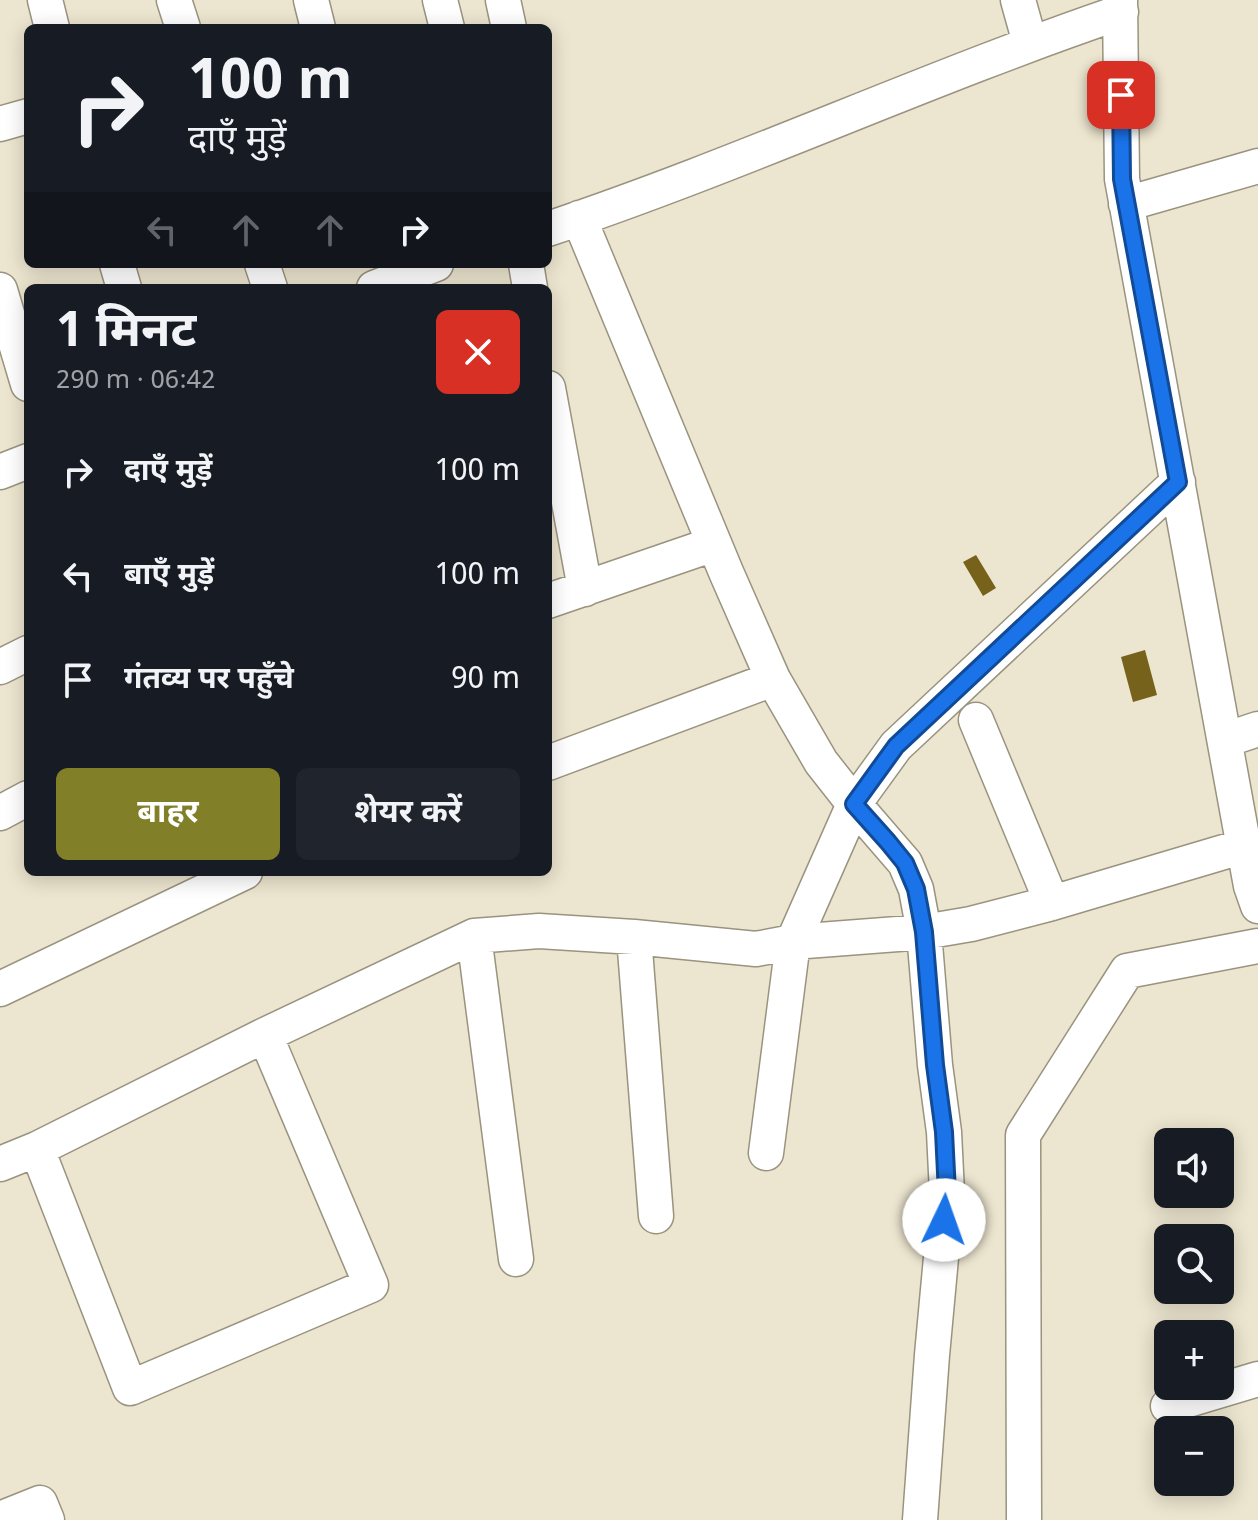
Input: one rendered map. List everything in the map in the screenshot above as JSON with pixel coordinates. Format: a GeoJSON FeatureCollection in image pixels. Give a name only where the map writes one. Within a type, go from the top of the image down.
{"type":"FeatureCollection","features":[{"type":"Feature","properties":{"kind":"street"},"geometry":{"type":"LineString","coordinates":[[45,0],[51,24]]}},
{"type":"Feature","properties":{"kind":"street"},"geometry":{"type":"LineString","coordinates":[[174,0],[182,24]]}},
{"type":"Feature","properties":{"kind":"street"},"geometry":{"type":"LineString","coordinates":[[311,0],[317,24]]}},
{"type":"Feature","properties":{"kind":"street"},"geometry":{"type":"LineString","coordinates":[[440,0],[446,24]]}},
{"type":"Feature","properties":{"kind":"street"},"geometry":{"type":"LineString","coordinates":[[503,0],[508,24]]}},
{"type":"Feature","properties":{"kind":"street"},"geometry":{"type":"LineString","coordinates":[[1018,0],[1030,43]]}},
{"type":"Feature","properties":{"kind":"street"},"geometry":{"type":"LineString","coordinates":[[920,1520],[947,1193],[924,932],[916,889],[905,863],[821,762],[773,679],[714,544],[556,225],[721,166],[1120,6],[1122,179],[1251,886],[1258,906]]}},
{"type":"Feature","properties":{"kind":"street"},"geometry":{"type":"LineString","coordinates":[[0,124],[24,117]]}},
{"type":"Feature","properties":{"kind":"street"},"geometry":{"type":"LineString","coordinates":[[1126,204],[1258,166]]}},
{"type":"Feature","properties":{"kind":"street"},"geometry":{"type":"LineString","coordinates":[[387,277],[421,268]]}},
{"type":"Feature","properties":{"kind":"street"},"geometry":{"type":"LineString","coordinates":[[0,290],[24,371]]}},
{"type":"Feature","properties":{"kind":"street"},"geometry":{"type":"LineString","coordinates":[[552,410],[585,589]]}},
{"type":"Feature","properties":{"kind":"street"},"geometry":{"type":"LineString","coordinates":[[0,472],[24,463]]}},
{"type":"Feature","properties":{"kind":"street"},"geometry":{"type":"LineString","coordinates":[[766,1153],[793,942],[854,804],[896,746],[1178,482]]}},
{"type":"Feature","properties":{"kind":"street"},"geometry":{"type":"LineString","coordinates":[[552,600],[714,544]]}},
{"type":"Feature","properties":{"kind":"street"},"geometry":{"type":"LineString","coordinates":[[0,667],[24,655]]}},
{"type":"Feature","properties":{"kind":"street"},"geometry":{"type":"LineString","coordinates":[[552,762],[773,679]]}},
{"type":"Feature","properties":{"kind":"street"},"geometry":{"type":"LineString","coordinates":[[976,720],[1052,903]]}},
{"type":"Feature","properties":{"kind":"street"},"geometry":{"type":"LineString","coordinates":[[1225,740],[1258,729]]}},
{"type":"Feature","properties":{"kind":"street"},"geometry":{"type":"LineString","coordinates":[[0,813],[24,800]]}},
{"type":"Feature","properties":{"kind":"street"},"geometry":{"type":"LineString","coordinates":[[0,1164],[37,1149],[265,1035],[474,936],[539,931],[756,949],[793,942],[924,932],[971,924],[1052,903],[1244,846]]}},
{"type":"Feature","properties":{"kind":"street"},"geometry":{"type":"LineString","coordinates":[[0,989],[237,876]]}},
{"type":"Feature","properties":{"kind":"street"},"geometry":{"type":"LineString","coordinates":[[474,936],[516,1259]]}},
{"type":"Feature","properties":{"kind":"street"},"geometry":{"type":"LineString","coordinates":[[634,937],[656,1216]]}},
{"type":"Feature","properties":{"kind":"street"},"geometry":{"type":"LineString","coordinates":[[1024,1520],[1023,1135],[1127,971],[1258,946]]}},
{"type":"Feature","properties":{"kind":"street"},"geometry":{"type":"LineString","coordinates":[[37,1149],[130,1388],[371,1285],[265,1035]]}},
{"type":"Feature","properties":{"kind":"street"},"geometry":{"type":"LineString","coordinates":[[1168,1406],[1258,1379]]}},
{"type":"Feature","properties":{"kind":"street"},"geometry":{"type":"LineString","coordinates":[[0,1519],[40,1503],[47,1520]]}},
{"type":"Feature","properties":{"kind":"building"},"geometry":{"type":"Polygon","coordinates":[[[976,555],[996,588],[983,596],[963,562],[976,555]]]}},
{"type":"Feature","properties":{"kind":"building"},"geometry":{"type":"Polygon","coordinates":[[[1145,650],[1157,695],[1133,702],[1121,657],[1145,650]]]}},
{"type":"Feature","properties":{"kind":"route"},"geometry":{"type":"LineString","coordinates":[[944,1220],[947,1193],[944,1132],[924,932],[916,889],[905,863],[854,804],[896,746],[1178,482],[1122,179],[1121,95]]}}]}
